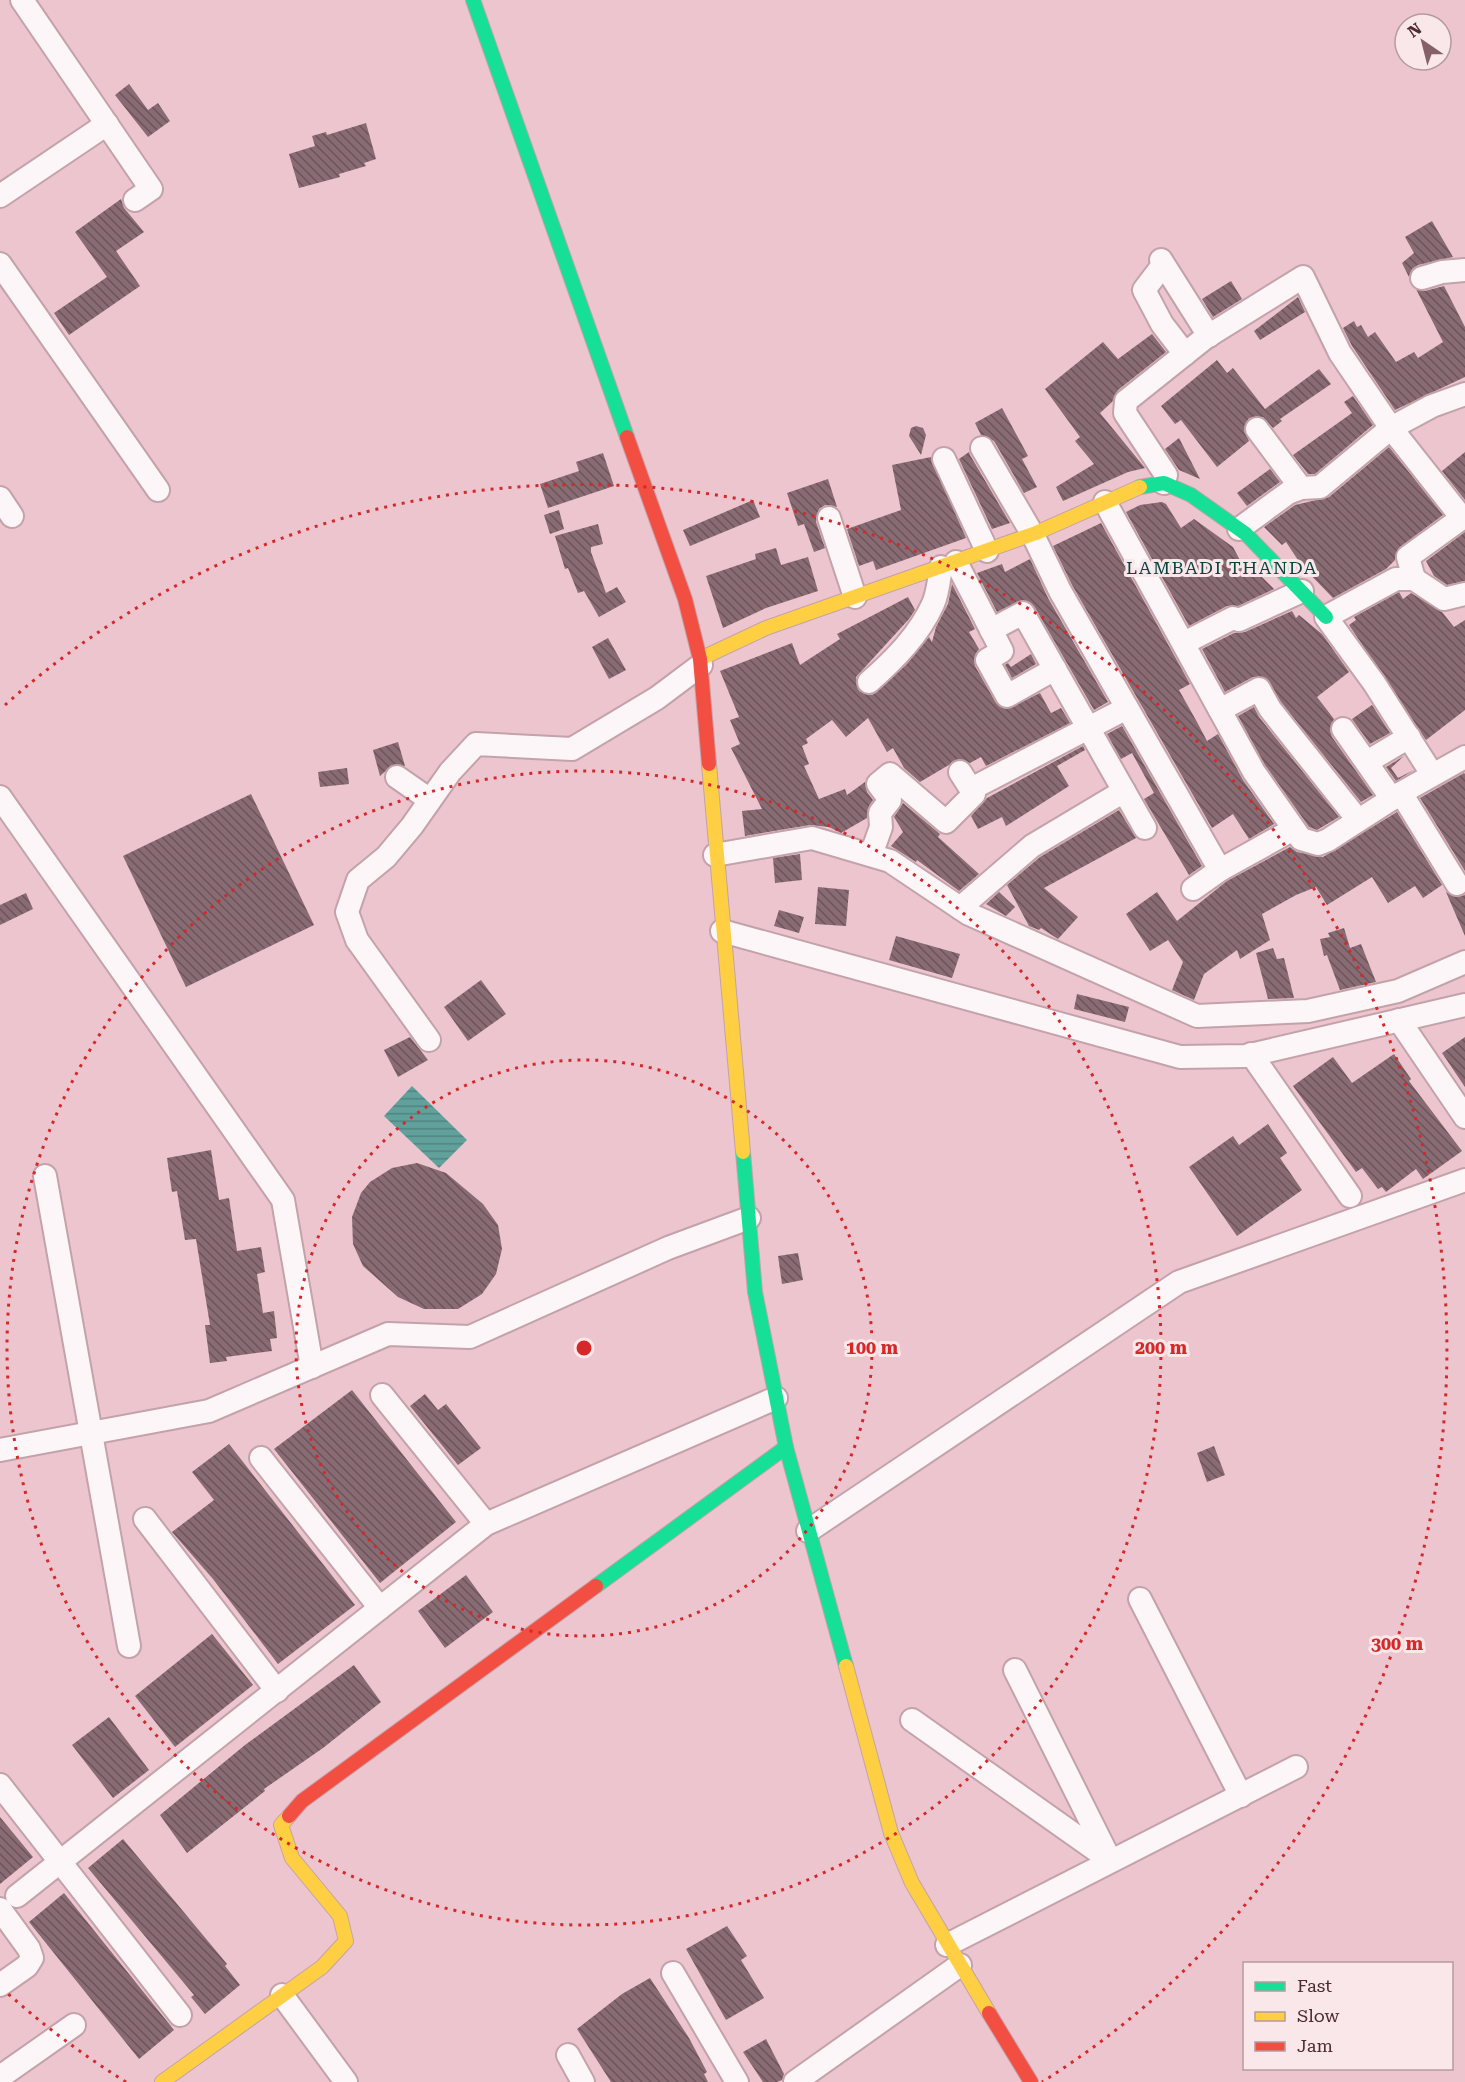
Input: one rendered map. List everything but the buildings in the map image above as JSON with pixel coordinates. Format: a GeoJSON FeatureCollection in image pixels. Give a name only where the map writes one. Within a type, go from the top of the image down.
{"type":"FeatureCollection","features":[{"type":"Feature","properties":{"kind":"main road"},"geometry":{"type":"LineString","coordinates":[[473,0],[685,599],[700,662],[715,855],[755,1292],[786,1447],[842,1645],[868,1755],[891,1833],[912,1883],[1031,2082]]}},
{"type":"Feature","properties":{"kind":"main road"},"geometry":{"type":"LineString","coordinates":[[700,662],[766,628],[1033,535],[1135,488],[1164,483],[1191,495],[1239,529],[1326,617]]}},
{"type":"Feature","properties":{"kind":"main road"},"geometry":{"type":"LineString","coordinates":[[170,2080],[322,1967],[346,1941],[340,1916],[292,1858],[281,1825],[302,1801],[786,1447]]}},
{"type":"Feature","properties":{"kind":"street"},"geometry":{"type":"LineString","coordinates":[[22,0],[151,189],[135,200]]}},
{"type":"Feature","properties":{"kind":"street"},"geometry":{"type":"LineString","coordinates":[[0,196],[106,124]]}},
{"type":"Feature","properties":{"kind":"street"},"geometry":{"type":"LineString","coordinates":[[1185,354],[1162,324],[1144,290],[1162,262],[1209,336]]}},
{"type":"Feature","properties":{"kind":"street"},"geometry":{"type":"LineString","coordinates":[[0,264],[158,490]]}},
{"type":"Feature","properties":{"kind":"street"},"geometry":{"type":"LineString","coordinates":[[1422,278],[1442,272],[1465,270]]}},
{"type":"Feature","properties":{"kind":"street"},"geometry":{"type":"LineString","coordinates":[[1164,483],[1166,474],[1125,413],[1126,401],[1209,336],[1303,277],[1340,353],[1391,428],[1462,518],[1408,557],[1414,579]]}},
{"type":"Feature","properties":{"kind":"street"},"geometry":{"type":"LineString","coordinates":[[1239,529],[1288,493],[1301,488],[1320,487],[1391,428],[1432,406],[1465,394]]}},
{"type":"Feature","properties":{"kind":"street"},"geometry":{"type":"LineString","coordinates":[[1257,429],[1301,488]]}},
{"type":"Feature","properties":{"kind":"street"},"geometry":{"type":"LineString","coordinates":[[982,448],[1033,535],[1060,591],[1220,870]]}},
{"type":"Feature","properties":{"kind":"street"},"geometry":{"type":"LineString","coordinates":[[944,459],[987,551]]}},
{"type":"Feature","properties":{"kind":"street"},"geometry":{"type":"LineString","coordinates":[[1105,502],[1254,772],[1300,839],[1318,844],[1328,840],[1432,774],[1465,757]]}},
{"type":"Feature","properties":{"kind":"street"},"geometry":{"type":"LineString","coordinates":[[829,518],[855,597]]}},
{"type":"Feature","properties":{"kind":"street"},"geometry":{"type":"LineString","coordinates":[[948,565],[991,630],[1002,651],[987,660],[1007,696],[1055,669]]}},
{"type":"Feature","properties":{"kind":"street"},"geometry":{"type":"LineString","coordinates":[[868,682],[894,660],[918,630],[934,602],[948,565]]}},
{"type":"Feature","properties":{"kind":"street"},"geometry":{"type":"LineString","coordinates":[[1432,774],[1326,617],[1396,579],[1414,579],[1444,599],[1465,594]]}},
{"type":"Feature","properties":{"kind":"street"},"geometry":{"type":"LineString","coordinates":[[1184,643],[1233,618],[1239,620],[1302,591]]}},
{"type":"Feature","properties":{"kind":"street"},"geometry":{"type":"LineString","coordinates":[[991,630],[1023,613],[1145,828]]}},
{"type":"Feature","properties":{"kind":"street"},"geometry":{"type":"LineString","coordinates":[[429,1040],[357,940],[347,912],[358,880],[386,857],[450,772],[476,744],[572,749],[657,698],[700,662]]}},
{"type":"Feature","properties":{"kind":"street"},"geometry":{"type":"LineString","coordinates":[[1220,710],[1259,689],[1270,709],[1358,820]]}},
{"type":"Feature","properties":{"kind":"street"},"geometry":{"type":"LineString","coordinates":[[871,855],[881,827],[880,813],[890,800],[878,784],[890,774],[946,822],[974,794],[966,781],[1127,708]]}},
{"type":"Feature","properties":{"kind":"street"},"geometry":{"type":"LineString","coordinates":[[1343,729],[1396,796],[1457,884]]}},
{"type":"Feature","properties":{"kind":"street"},"geometry":{"type":"LineString","coordinates":[[1367,762],[1409,737]]}},
{"type":"Feature","properties":{"kind":"street"},"geometry":{"type":"LineString","coordinates":[[397,777],[430,800]]}},
{"type":"Feature","properties":{"kind":"street"},"geometry":{"type":"LineString","coordinates":[[960,908],[1032,846],[1124,791]]}},
{"type":"Feature","properties":{"kind":"street"},"geometry":{"type":"LineString","coordinates":[[0,797],[284,1200],[312,1367]]}},
{"type":"Feature","properties":{"kind":"street"},"geometry":{"type":"LineString","coordinates":[[1193,889],[1220,870],[1293,830]]}},
{"type":"Feature","properties":{"kind":"street"},"geometry":{"type":"LineString","coordinates":[[715,855],[812,838],[890,861],[960,908],[1197,1016],[1308,1011],[1398,991],[1465,962]]}},
{"type":"Feature","properties":{"kind":"street"},"geometry":{"type":"LineString","coordinates":[[722,931],[1180,1057],[1251,1054],[1465,1005]]}},
{"type":"Feature","properties":{"kind":"street"},"geometry":{"type":"LineString","coordinates":[[1399,1020],[1465,1117]]}},
{"type":"Feature","properties":{"kind":"street"},"geometry":{"type":"LineString","coordinates":[[1251,1054],[1350,1196]]}},
{"type":"Feature","properties":{"kind":"street"},"geometry":{"type":"LineString","coordinates":[[45,1176],[129,1646]]}},
{"type":"Feature","properties":{"kind":"street"},"geometry":{"type":"LineString","coordinates":[[808,1531],[1179,1282],[1465,1180]]}},
{"type":"Feature","properties":{"kind":"street"},"geometry":{"type":"LineString","coordinates":[[0,1450],[209,1411],[388,1334],[470,1337],[668,1248],[749,1218]]}},
{"type":"Feature","properties":{"kind":"street"},"geometry":{"type":"LineString","coordinates":[[382,1395],[486,1524]]}},
{"type":"Feature","properties":{"kind":"street"},"geometry":{"type":"LineString","coordinates":[[0,1985],[27,1966],[32,1958],[8,1902],[486,1524],[776,1398]]}},
{"type":"Feature","properties":{"kind":"street"},"geometry":{"type":"LineString","coordinates":[[261,1458],[380,1608]]}},
{"type":"Feature","properties":{"kind":"street"},"geometry":{"type":"LineString","coordinates":[[145,1519],[277,1691]]}},
{"type":"Feature","properties":{"kind":"street"},"geometry":{"type":"LineString","coordinates":[[1140,1599],[1241,1796]]}},
{"type":"Feature","properties":{"kind":"street"},"geometry":{"type":"LineString","coordinates":[[1015,1670],[1110,1860]]}},
{"type":"Feature","properties":{"kind":"street"},"geometry":{"type":"LineString","coordinates":[[912,1720],[1110,1860]]}},
{"type":"Feature","properties":{"kind":"street"},"geometry":{"type":"LineString","coordinates":[[947,1945],[1296,1767]]}},
{"type":"Feature","properties":{"kind":"street"},"geometry":{"type":"LineString","coordinates":[[0,1785],[180,2015]]}},
{"type":"Feature","properties":{"kind":"street"},"geometry":{"type":"LineString","coordinates":[[795,2082],[960,1965]]}},
{"type":"Feature","properties":{"kind":"street"},"geometry":{"type":"LineString","coordinates":[[673,1973],[737,2082]]}},
{"type":"Feature","properties":{"kind":"street"},"geometry":{"type":"LineString","coordinates":[[282,1995],[346,2082]]}},
{"type":"Feature","properties":{"kind":"street"},"geometry":{"type":"LineString","coordinates":[[0,2077],[74,2025]]}},
{"type":"Feature","properties":{"kind":"street"},"geometry":{"type":"LineString","coordinates":[[568,2055],[583,2082]]}},
{"type":"Feature","properties":{"kind":"water"},"geometry":{"type":"Polygon","coordinates":[[[412,1086],[467,1140],[439,1168],[384,1116],[412,1086]]]}},
{"type":"Feature","properties":{"kind":"traffic: fast"},"geometry":{"type":"LineString","coordinates":[[473,0],[627,437]]}},
{"type":"Feature","properties":{"kind":"traffic: fast"},"geometry":{"type":"LineString","coordinates":[[1140,487],[1164,483],[1191,495],[1246,534],[1326,617]]}},
{"type":"Feature","properties":{"kind":"traffic: fast"},"geometry":{"type":"LineString","coordinates":[[743,1152],[755,1292],[786,1447],[846,1666]]}},
{"type":"Feature","properties":{"kind":"traffic: fast"},"geometry":{"type":"LineString","coordinates":[[596,1586],[786,1447]]}},
{"type":"Feature","properties":{"kind":"traffic: slow"},"geometry":{"type":"LineString","coordinates":[[700,659],[766,628],[1036,533],[1140,487]]}},
{"type":"Feature","properties":{"kind":"traffic: slow"},"geometry":{"type":"LineString","coordinates":[[709,764],[743,1152]]}},
{"type":"Feature","properties":{"kind":"traffic: slow"},"geometry":{"type":"LineString","coordinates":[[846,1666],[891,1833],[912,1883],[989,2013]]}},
{"type":"Feature","properties":{"kind":"traffic: slow"},"geometry":{"type":"LineString","coordinates":[[162,2082],[322,1967],[346,1941],[340,1916],[292,1858],[281,1825],[289,1816]]}},
{"type":"Feature","properties":{"kind":"traffic: jam"},"geometry":{"type":"LineString","coordinates":[[627,437],[685,599],[700,659],[709,764]]}},
{"type":"Feature","properties":{"kind":"traffic: jam"},"geometry":{"type":"LineString","coordinates":[[289,1816],[302,1801],[596,1586]]}},
{"type":"Feature","properties":{"kind":"traffic: jam"},"geometry":{"type":"LineString","coordinates":[[989,2013],[1031,2082]]}},
{"type":"Feature","properties":{"kind":"district","name":"LAMBADI THANDA"},"geometry":{"type":"Point","coordinates":[1222,568]}}]}
